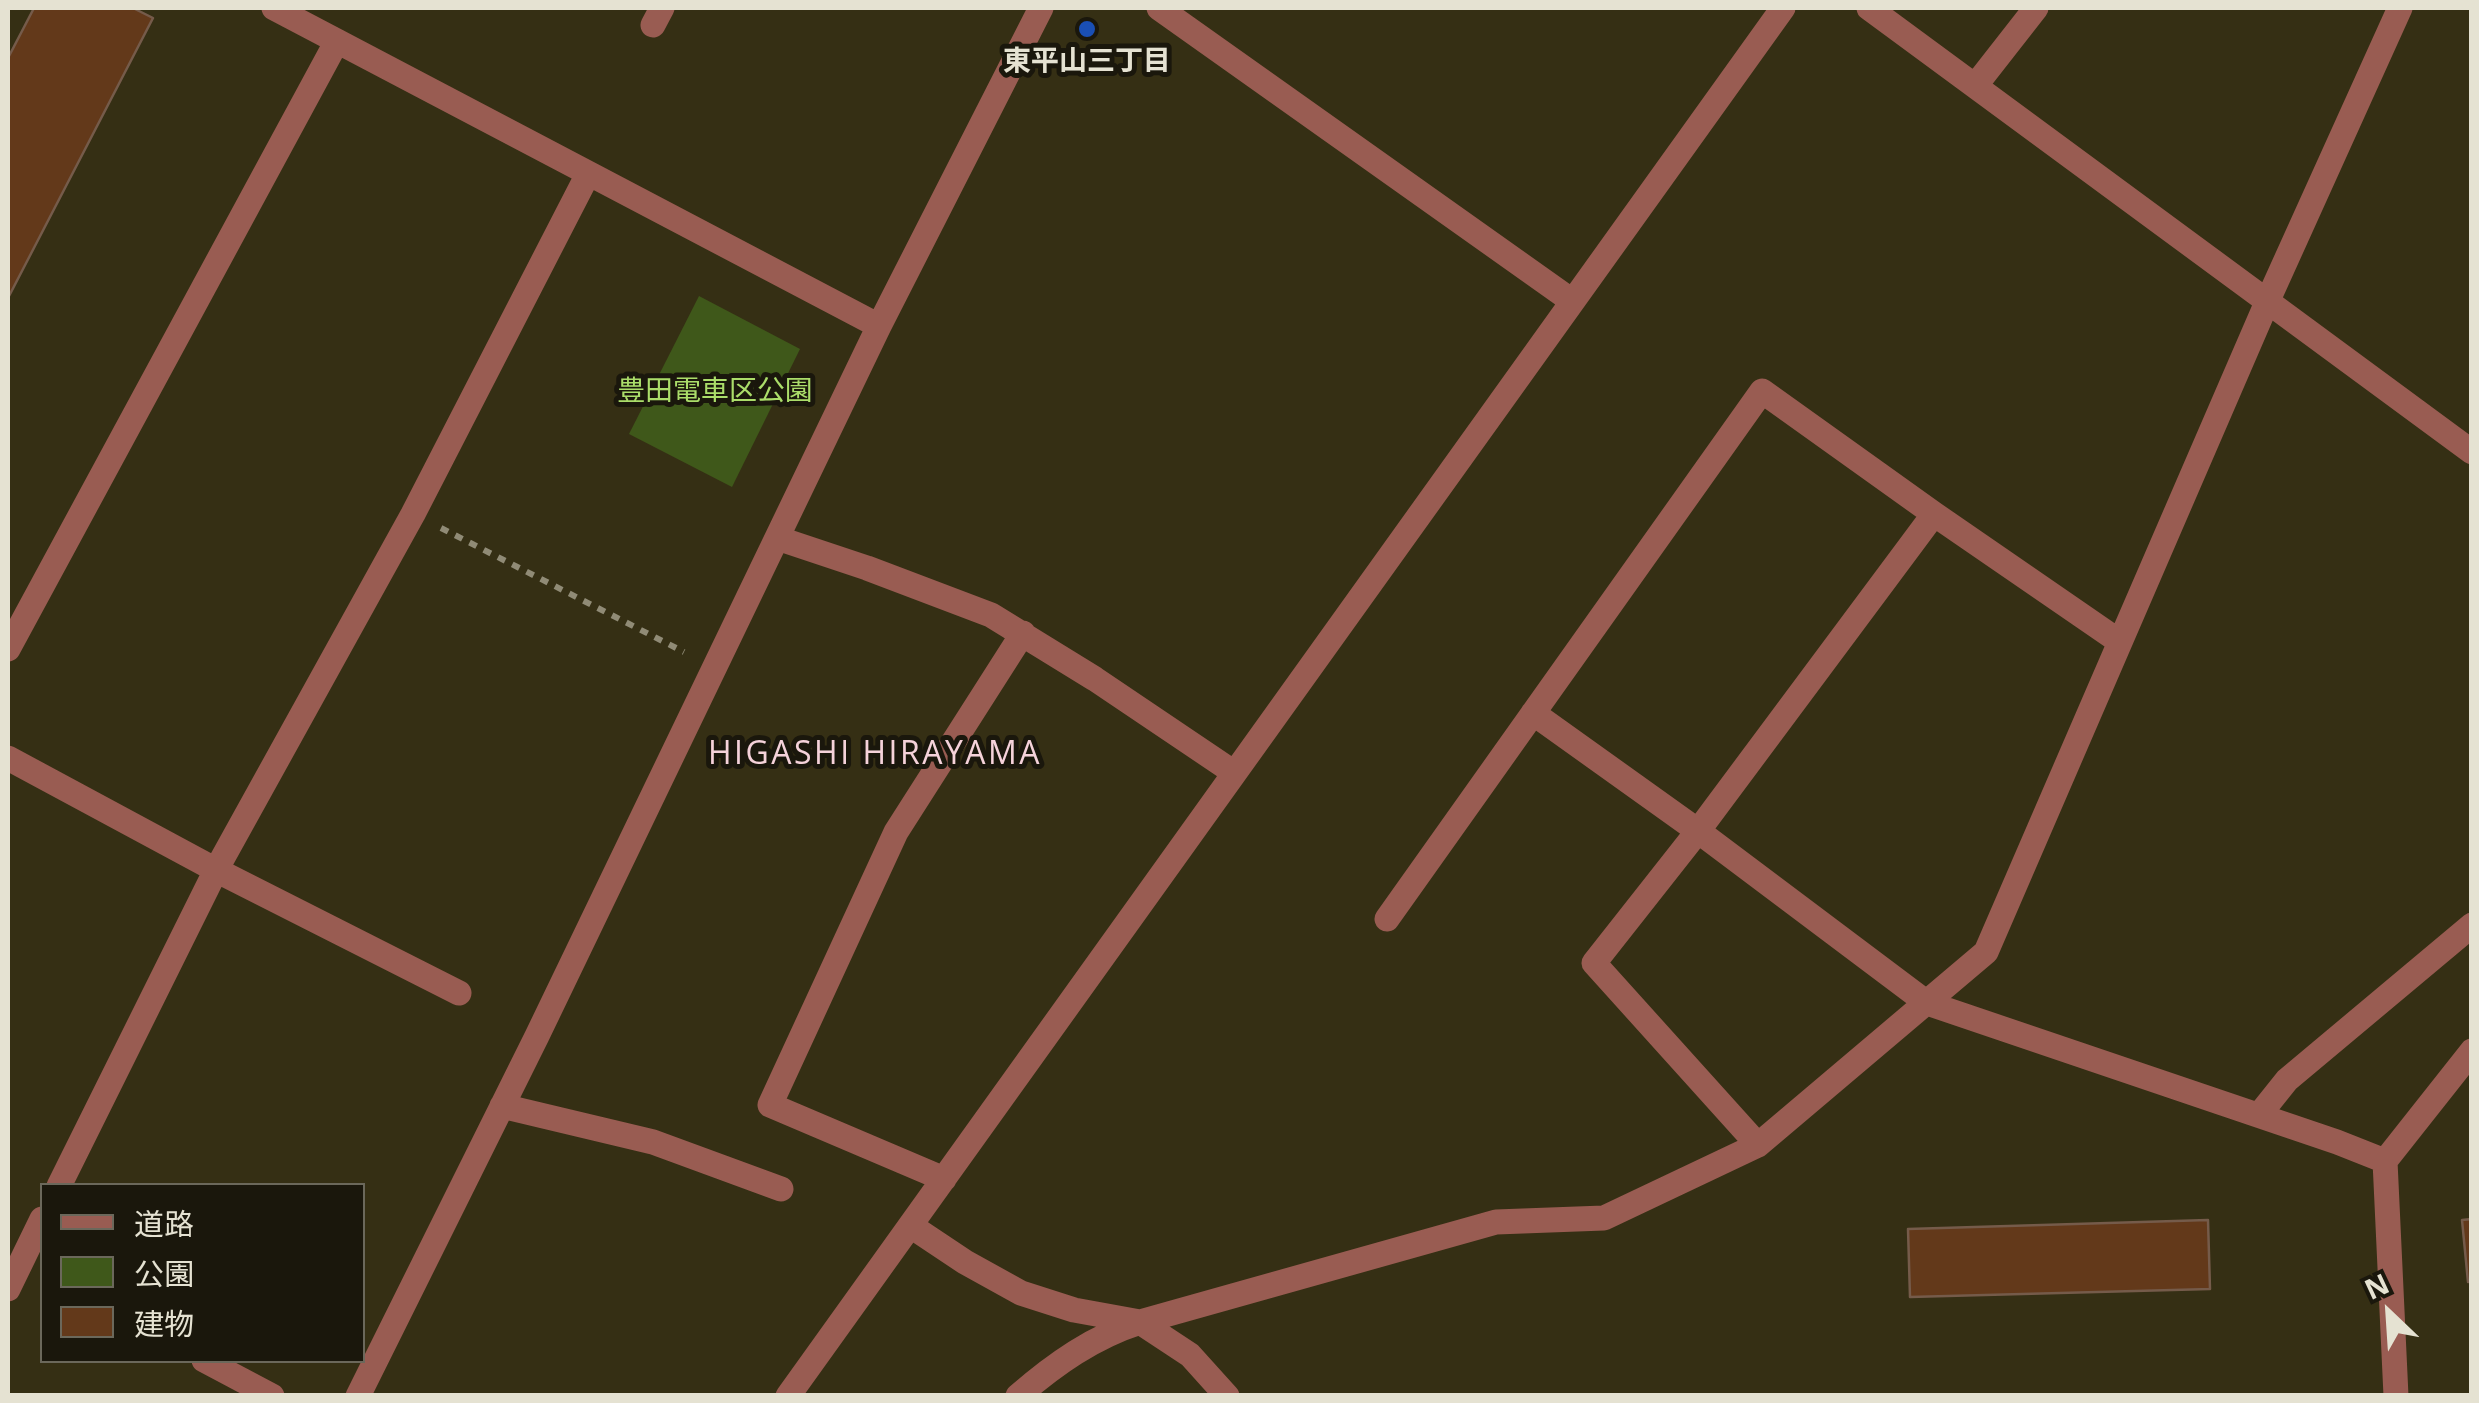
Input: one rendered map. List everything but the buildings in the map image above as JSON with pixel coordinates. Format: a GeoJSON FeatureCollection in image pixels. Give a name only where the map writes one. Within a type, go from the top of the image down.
{"type":"FeatureCollection","features":[{"type":"Feature","properties":{"kind":"street"},"geometry":{"type":"LineString","coordinates":[[274,8],[879,326]]}},
{"type":"Feature","properties":{"kind":"street"},"geometry":{"type":"LineString","coordinates":[[358,1396],[879,326],[1041,8]]}},
{"type":"Feature","properties":{"kind":"street"},"geometry":{"type":"LineString","coordinates":[[1159,8],[1572,301]]}},
{"type":"Feature","properties":{"kind":"street"},"geometry":{"type":"LineString","coordinates":[[788,1396],[1783,8]]}},
{"type":"Feature","properties":{"kind":"street"},"geometry":{"type":"LineString","coordinates":[[1869,8],[2472,452]]}},
{"type":"Feature","properties":{"kind":"street"},"geometry":{"type":"LineString","coordinates":[[1975,86],[2036,8]]}},
{"type":"Feature","properties":{"kind":"street"},"geometry":{"type":"LineString","coordinates":[[1018,1396],[1053,1365],[1113,1331],[1140,1322],[1496,1222],[1604,1218],[1758,1145],[1986,952],[2268,300],[2400,8]]}},
{"type":"Feature","properties":{"kind":"street"},"geometry":{"type":"LineString","coordinates":[[8,650],[337,41]]}},
{"type":"Feature","properties":{"kind":"street"},"geometry":{"type":"LineString","coordinates":[[60,1183],[216,870],[413,514],[588,174]]}},
{"type":"Feature","properties":{"kind":"street"},"geometry":{"type":"LineString","coordinates":[[1387,919],[1762,391],[2120,642]]}},
{"type":"Feature","properties":{"kind":"street"},"geometry":{"type":"LineString","coordinates":[[1758,1145],[1594,962],[1698,831],[1934,514]]}},
{"type":"Feature","properties":{"kind":"street"},"geometry":{"type":"LineString","coordinates":[[777,538],[991,614],[1233,772]]}},
{"type":"Feature","properties":{"kind":"street"},"geometry":{"type":"LineString","coordinates":[[944,1179],[770,1105],[896,832],[1023,633]]}},
{"type":"Feature","properties":{"kind":"street"},"geometry":{"type":"LineString","coordinates":[[1532,713],[1698,831],[1927,1003],[2385,1161]]}},
{"type":"Feature","properties":{"kind":"street"},"geometry":{"type":"LineString","coordinates":[[8,758],[216,870],[459,993]]}},
{"type":"Feature","properties":{"kind":"street"},"geometry":{"type":"LineString","coordinates":[[2259,1115],[2288,1080],[2472,925]]}},
{"type":"Feature","properties":{"kind":"street"},"geometry":{"type":"LineString","coordinates":[[2396,1396],[2385,1161],[2472,1050]]}},
{"type":"Feature","properties":{"kind":"street"},"geometry":{"type":"LineString","coordinates":[[502,1106],[653,1142],[781,1189]]}},
{"type":"Feature","properties":{"kind":"street"},"geometry":{"type":"LineString","coordinates":[[8,1289],[23,1267],[40,1224]]}},
{"type":"Feature","properties":{"kind":"street"},"geometry":{"type":"LineString","coordinates":[[911,1226],[1021,1293],[1074,1310],[1140,1322],[1190,1355],[1228,1396]]}},
{"type":"Feature","properties":{"kind":"street"},"geometry":{"type":"LineString","coordinates":[[210,1363],[272,1396]]}},
{"type":"Feature","properties":{"kind":"path"},"geometry":{"type":"LineString","coordinates":[[413,514],[714,667]]}},
{"type":"Feature","properties":{"kind":"green space","name":"豊田電車区公園"},"geometry":{"type":"Polygon","coordinates":[[[699,296],[800,349],[732,487],[629,434],[699,296]]]}},
{"type":"Feature","properties":{"kind":"place","name":"東平山三丁目"},"geometry":{"type":"Point","coordinates":[1087,29]}},
{"type":"Feature","properties":{"kind":"district","name":"HIGASHI HIRAYAMA"},"geometry":{"type":"Point","coordinates":[875,755]}}]}
